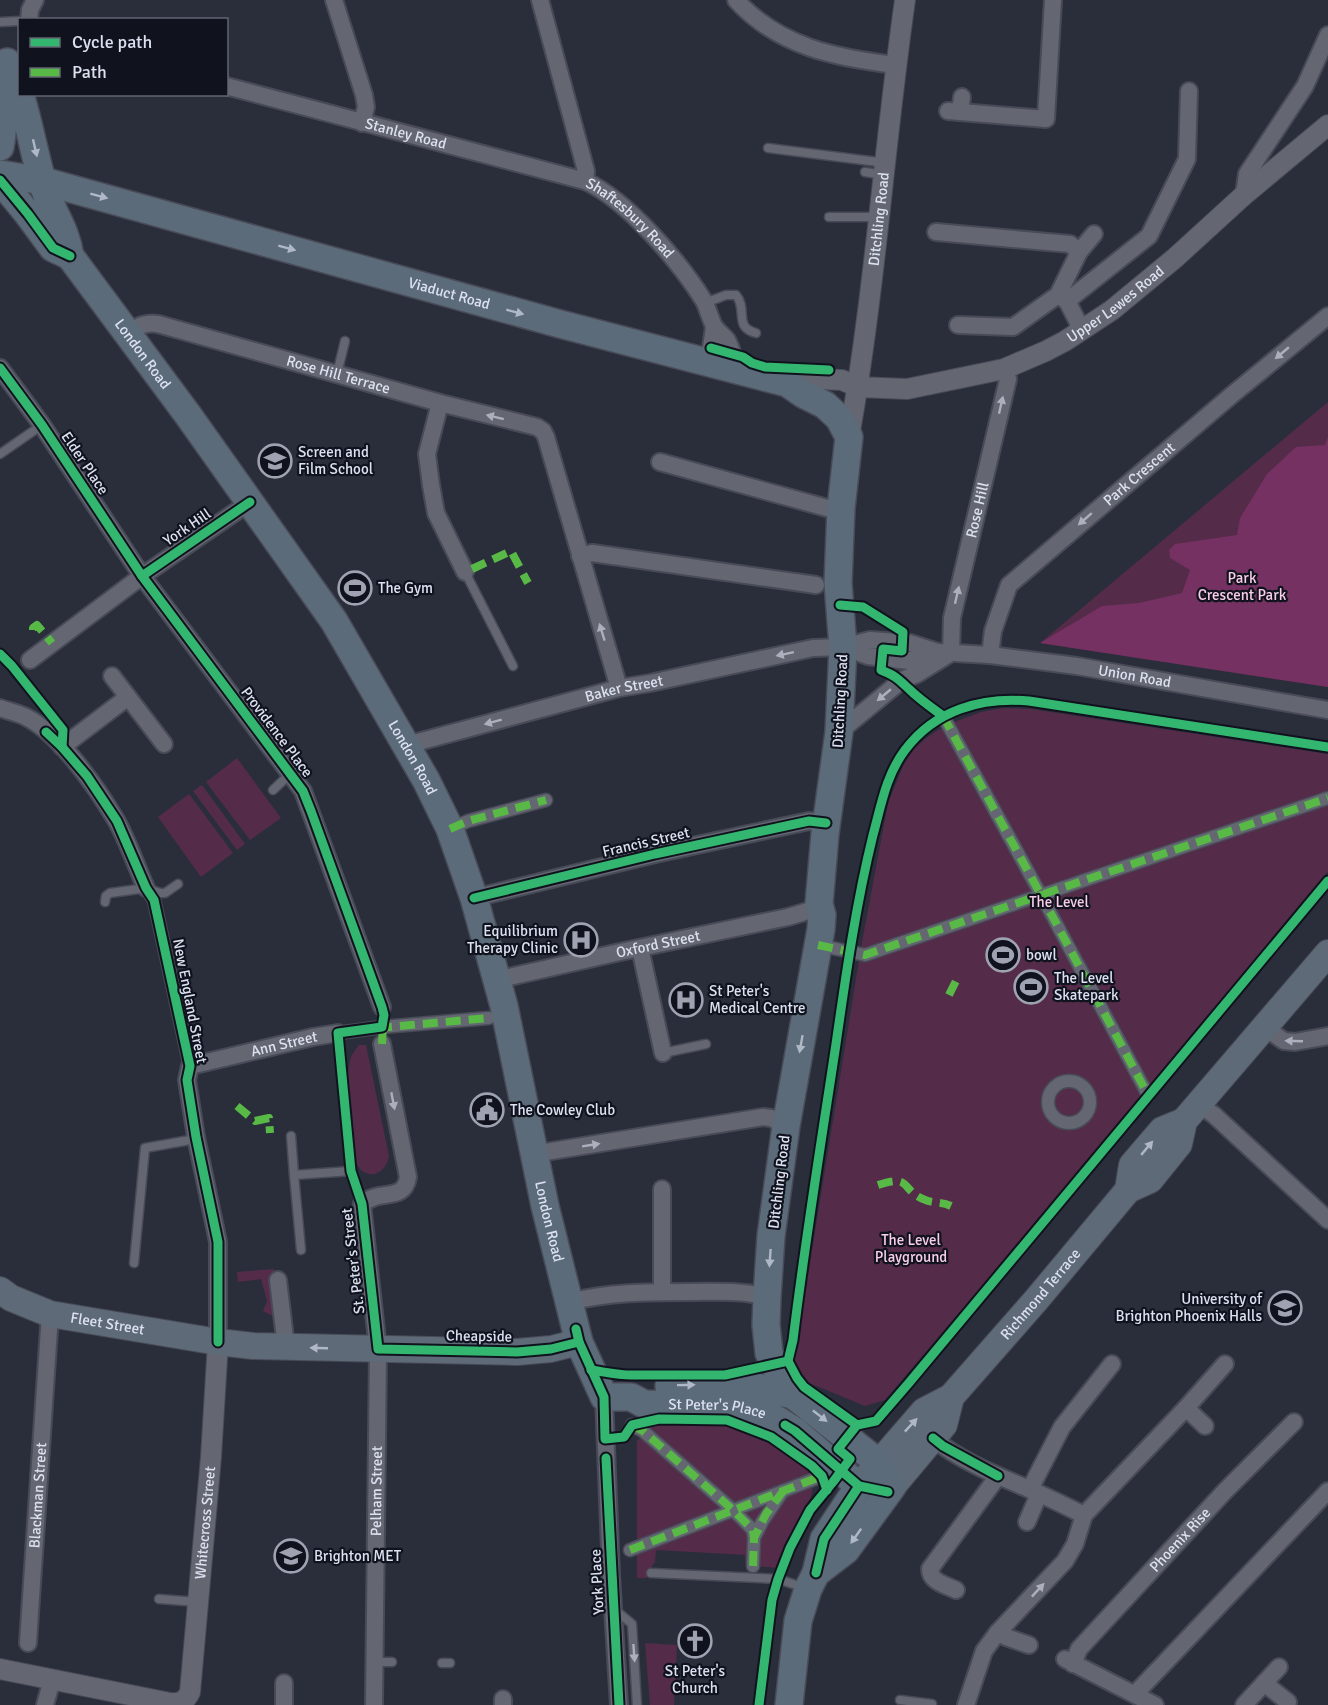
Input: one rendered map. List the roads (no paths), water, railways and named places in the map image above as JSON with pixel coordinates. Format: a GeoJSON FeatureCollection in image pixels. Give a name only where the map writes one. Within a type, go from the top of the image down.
{"type":"FeatureCollection","features":[{"type":"Feature","properties":{"kind":"highway","name":"London Road"},"geometry":{"type":"LineString","coordinates":[[4,53],[18,89]]}},
{"type":"Feature","properties":{"kind":"highway"},"geometry":{"type":"LineString","coordinates":[[0,147],[6,102],[4,53]]}},
{"type":"Feature","properties":{"kind":"highway","name":"London Road"},"geometry":{"type":"LineString","coordinates":[[21,96],[42,181],[68,239],[70,256]]}},
{"type":"Feature","properties":{"kind":"highway","name":"Viaduct Road"},"geometry":{"type":"LineString","coordinates":[[0,174],[42,181],[560,324],[787,383]]}},
{"type":"Feature","properties":{"kind":"highway","name":"London Road"},"geometry":{"type":"LineString","coordinates":[[0,180],[53,248],[70,256],[128,332],[250,502],[334,621],[426,780],[450,829],[474,897],[504,1006],[533,1154],[579,1342]]}},
{"type":"Feature","properties":{"kind":"highway"},"geometry":{"type":"LineString","coordinates":[[787,383],[802,394],[825,405],[839,418],[849,437]]}},
{"type":"Feature","properties":{"kind":"highway","name":"Ditchling Road"},"geometry":{"type":"LineString","coordinates":[[793,1395],[774,1364],[766,1325],[771,1236],[786,1126],[822,915],[819,904],[826,823],[839,732],[843,647],[838,583],[841,508],[849,437]]}},
{"type":"Feature","properties":{"kind":"highway","name":"York Place"},"geometry":{"type":"LineString","coordinates":[[579,1342],[604,1397]]}},
{"type":"Feature","properties":{"kind":"highway","name":"St Peter's Place"},"geometry":{"type":"LineString","coordinates":[[631,1396],[640,1388],[647,1386],[731,1385],[753,1386],[793,1395],[879,1463],[890,1489]]}},
{"type":"Feature","properties":{"kind":"highway","name":"St Peter's Place"},"geometry":{"type":"LineString","coordinates":[[604,1397],[631,1396],[644,1404],[721,1404],[760,1412],[795,1431],[859,1486]]}},
{"type":"Feature","properties":{"kind":"highway"},"geometry":{"type":"LineString","coordinates":[[789,1705],[798,1621],[824,1539],[859,1486]]}},
{"type":"Feature","properties":{"kind":"highway"},"geometry":{"type":"LineString","coordinates":[[812,1581],[846,1550],[890,1489]]}},
{"type":"Feature","properties":{"kind":"main road","name":"Richmond Terrace"},"geometry":{"type":"LineString","coordinates":[[859,1486],[924,1411],[951,1396],[1037,1299],[1128,1190],[1132,1165],[1162,1130],[1191,1112],[1328,953]]}},
{"type":"Feature","properties":{"kind":"main road","name":"Fleet Street"},"geometry":{"type":"LineString","coordinates":[[0,1290],[11,1298],[50,1314],[219,1342]]}},
{"type":"Feature","properties":{"kind":"main road","name":"Cheapside"},"geometry":{"type":"LineString","coordinates":[[219,1342],[253,1346],[517,1352],[550,1349],[579,1342]]}},
{"type":"Feature","properties":{"kind":"main road","name":"Richmond Terrace"},"geometry":{"type":"LineString","coordinates":[[890,1489],[944,1425],[951,1396]]}},
{"type":"Feature","properties":{"kind":"main road","name":"St Peter's Place"},"geometry":{"type":"LineString","coordinates":[[859,1486],[890,1489]]}},
{"type":"Feature","properties":{"kind":"street"},"geometry":{"type":"LineString","coordinates":[[29,18],[35,0]]}},
{"type":"Feature","properties":{"kind":"street"},"geometry":{"type":"LineString","coordinates":[[334,0],[364,95],[366,107],[363,123]]}},
{"type":"Feature","properties":{"kind":"street","name":"Shaftesbury Road"},"geometry":{"type":"LineString","coordinates":[[540,0],[586,171],[585,181],[607,193],[643,225],[689,279],[705,303],[714,327],[727,340],[738,370]]}},
{"type":"Feature","properties":{"kind":"street"},"geometry":{"type":"LineString","coordinates":[[736,0],[762,24],[789,40],[852,60],[896,65]]}},
{"type":"Feature","properties":{"kind":"street","name":"Ditchling Road"},"geometry":{"type":"LineString","coordinates":[[849,437],[858,387],[880,217],[905,0]]}},
{"type":"Feature","properties":{"kind":"street"},"geometry":{"type":"LineString","coordinates":[[957,107],[1046,119],[1053,0]]}},
{"type":"Feature","properties":{"kind":"street"},"geometry":{"type":"LineString","coordinates":[[1244,195],[1247,174],[1305,86],[1328,35]]}},
{"type":"Feature","properties":{"kind":"street","name":"Stanley Road"},"geometry":{"type":"LineString","coordinates":[[228,87],[585,181]]}},
{"type":"Feature","properties":{"kind":"street"},"geometry":{"type":"LineString","coordinates":[[958,325],[1013,327],[1062,298],[1149,236],[1187,159],[1189,91]]}},
{"type":"Feature","properties":{"kind":"street","name":"Upper Lewes Road"},"geometry":{"type":"LineString","coordinates":[[858,387],[896,390],[916,388],[1004,369],[1046,351],[1112,310],[1328,124]]}},
{"type":"Feature","properties":{"kind":"street"},"geometry":{"type":"LineString","coordinates":[[936,232],[1070,244],[1079,252]]}},
{"type":"Feature","properties":{"kind":"street"},"geometry":{"type":"LineString","coordinates":[[1062,298],[1079,252],[1094,234]]}},
{"type":"Feature","properties":{"kind":"street"},"geometry":{"type":"LineString","coordinates":[[1062,298],[1082,330]]}},
{"type":"Feature","properties":{"kind":"street","name":"Park Crescent"},"geometry":{"type":"LineString","coordinates":[[990,655],[993,631],[1009,585],[1328,316]]}},
{"type":"Feature","properties":{"kind":"street","name":"Rose Hill Terrace"},"geometry":{"type":"LineString","coordinates":[[128,332],[142,324],[158,324],[440,403],[537,427],[546,437],[580,556]]}},
{"type":"Feature","properties":{"kind":"street"},"geometry":{"type":"LineString","coordinates":[[704,361],[711,348],[714,327]]}},
{"type":"Feature","properties":{"kind":"street","name":"Elder Place"},"geometry":{"type":"LineString","coordinates":[[0,368],[42,426],[142,576]]}},
{"type":"Feature","properties":{"kind":"street","name":"Rose Hill"},"geometry":{"type":"LineString","coordinates":[[945,653],[1008,379],[1004,369]]}},
{"type":"Feature","properties":{"kind":"street","name":"Viaduct Road"},"geometry":{"type":"LineString","coordinates":[[787,383],[805,378],[829,379],[842,380],[858,387]]}},
{"type":"Feature","properties":{"kind":"street"},"geometry":{"type":"LineString","coordinates":[[440,403],[427,454],[431,485],[436,513],[465,572]]}},
{"type":"Feature","properties":{"kind":"street"},"geometry":{"type":"LineString","coordinates":[[660,462],[827,508],[841,508]]}},
{"type":"Feature","properties":{"kind":"street","name":"York Hill"},"geometry":{"type":"LineString","coordinates":[[30,660],[142,576],[250,502]]}},
{"type":"Feature","properties":{"kind":"street"},"geometry":{"type":"LineString","coordinates":[[619,688],[580,556],[592,553],[816,585]]}},
{"type":"Feature","properties":{"kind":"street","name":"Providence Place"},"geometry":{"type":"LineString","coordinates":[[142,576],[303,791],[382,1006],[384,1015],[382,1035],[408,1177],[404,1188],[399,1193],[374,1196],[362,1204]]}},
{"type":"Feature","properties":{"kind":"street","name":"Union Road"},"geometry":{"type":"LineString","coordinates":[[843,647],[870,640],[910,644],[945,653],[990,655],[1077,666],[1328,711]]}},
{"type":"Feature","properties":{"kind":"street","name":"Baker Street"},"geometry":{"type":"LineString","coordinates":[[407,747],[532,707],[813,648],[843,647]]}},
{"type":"Feature","properties":{"kind":"street"},"geometry":{"type":"LineString","coordinates":[[839,732],[902,680],[917,674],[945,653]]}},
{"type":"Feature","properties":{"kind":"street"},"geometry":{"type":"LineString","coordinates":[[112,676],[164,744]]}},
{"type":"Feature","properties":{"kind":"street"},"geometry":{"type":"LineString","coordinates":[[62,747],[128,697]]}},
{"type":"Feature","properties":{"kind":"street","name":"New England Street"},"geometry":{"type":"LineString","coordinates":[[0,708],[26,717],[36,724],[62,747],[87,776],[117,821],[146,888],[154,900],[190,1066],[187,1080],[196,1137],[219,1242],[219,1342]]}},
{"type":"Feature","properties":{"kind":"street"},"geometry":{"type":"LineString","coordinates":[[943,716],[1148,1095]]}},
{"type":"Feature","properties":{"kind":"street"},"geometry":{"type":"LineString","coordinates":[[818,945],[866,955],[1328,798]]}},
{"type":"Feature","properties":{"kind":"street"},"geometry":{"type":"LineString","coordinates":[[450,829],[468,821],[546,800]]}},
{"type":"Feature","properties":{"kind":"street","name":"Francis Street"},"geometry":{"type":"LineString","coordinates":[[474,897],[655,854],[809,821],[826,823]]}},
{"type":"Feature","properties":{"kind":"street","name":"Oxford Street"},"geometry":{"type":"LineString","coordinates":[[496,980],[788,917],[808,911],[819,904]]}},
{"type":"Feature","properties":{"kind":"street"},"geometry":{"type":"LineString","coordinates":[[640,948],[663,1053]]}},
{"type":"Feature","properties":{"kind":"street","name":"Ann Street"},"geometry":{"type":"LineString","coordinates":[[190,1066],[313,1037],[338,1034],[382,1035],[489,1018]]}},
{"type":"Feature","properties":{"kind":"street"},"geometry":{"type":"LineString","coordinates":[[1264,1027],[1284,1041],[1295,1042],[1328,1036]]}},
{"type":"Feature","properties":{"kind":"street"},"geometry":{"type":"LineString","coordinates":[[1191,1112],[1214,1115],[1328,1220]]}},
{"type":"Feature","properties":{"kind":"street"},"geometry":{"type":"LineString","coordinates":[[533,1154],[763,1117],[771,1118],[786,1126]]}},
{"type":"Feature","properties":{"kind":"street"},"geometry":{"type":"LineString","coordinates":[[662,1189],[662,1292]]}},
{"type":"Feature","properties":{"kind":"street","name":"St. Peter's Street"},"geometry":{"type":"LineString","coordinates":[[362,1204],[378,1349]]}},
{"type":"Feature","properties":{"kind":"street"},"geometry":{"type":"LineString","coordinates":[[278,1280],[286,1347]]}},
{"type":"Feature","properties":{"kind":"street"},"geometry":{"type":"LineString","coordinates":[[569,1302],[614,1293],[745,1292],[768,1297]]}},
{"type":"Feature","properties":{"kind":"street","name":"Blackman Street"},"geometry":{"type":"LineString","coordinates":[[28,1643],[50,1314]]}},
{"type":"Feature","properties":{"kind":"street","name":"Whitecross Street"},"geometry":{"type":"LineString","coordinates":[[187,1703],[199,1602],[219,1342]]}},
{"type":"Feature","properties":{"kind":"street","name":"Pelham Street"},"geometry":{"type":"LineString","coordinates":[[374,1705],[378,1349]]}},
{"type":"Feature","properties":{"kind":"street"},"geometry":{"type":"LineString","coordinates":[[1027,1522],[1035,1491],[1062,1427],[1112,1364]]}},
{"type":"Feature","properties":{"kind":"street"},"geometry":{"type":"LineString","coordinates":[[966,1705],[984,1651],[998,1632],[1065,1561],[1075,1544],[1084,1515],[1225,1364]]}},
{"type":"Feature","properties":{"kind":"street","name":"York Place"},"geometry":{"type":"LineString","coordinates":[[604,1397],[619,1705]]}},
{"type":"Feature","properties":{"kind":"street"},"geometry":{"type":"LineString","coordinates":[[1186,1408],[1205,1426]]}},
{"type":"Feature","properties":{"kind":"street","name":"Phoenix Rise"},"geometry":{"type":"LineString","coordinates":[[1147,1702],[1068,1661],[1225,1491],[1294,1422]]}},
{"type":"Feature","properties":{"kind":"street"},"geometry":{"type":"LineString","coordinates":[[632,1425],[643,1431],[753,1530],[753,1566]]}},
{"type":"Feature","properties":{"kind":"street"},"geometry":{"type":"LineString","coordinates":[[933,1438],[943,1446],[998,1476],[1084,1515]]}},
{"type":"Feature","properties":{"kind":"street"},"geometry":{"type":"LineString","coordinates":[[630,1550],[822,1476]]}},
{"type":"Feature","properties":{"kind":"street"},"geometry":{"type":"LineString","coordinates":[[956,1590],[934,1580],[930,1569],[998,1476]]}},
{"type":"Feature","properties":{"kind":"street"},"geometry":{"type":"LineString","coordinates":[[754,1538],[766,1514],[784,1490]]}},
{"type":"Feature","properties":{"kind":"street"},"geometry":{"type":"LineString","coordinates":[[1147,1702],[1328,1491]]}},
{"type":"Feature","properties":{"kind":"street"},"geometry":{"type":"LineString","coordinates":[[998,1632],[1029,1645]]}},
{"type":"Feature","properties":{"kind":"street"},"geometry":{"type":"LineString","coordinates":[[1244,1705],[1279,1667]]}},
{"type":"Feature","properties":{"kind":"street"},"geometry":{"type":"LineString","coordinates":[[0,1669],[152,1702],[187,1703]]}},
{"type":"Feature","properties":{"kind":"street"},"geometry":{"type":"LineString","coordinates":[[45,1705],[52,1680]]}},
{"type":"Feature","properties":{"kind":"street"},"geometry":{"type":"LineString","coordinates":[[284,1683],[284,1705]]}},
{"type":"Feature","properties":{"kind":"street"},"geometry":{"type":"LineString","coordinates":[[1264,1683],[1288,1702]]}},
{"type":"Feature","properties":{"kind":"lane"},"geometry":{"type":"LineString","coordinates":[[0,22],[18,21]]}},
{"type":"Feature","properties":{"kind":"lane"},"geometry":{"type":"LineString","coordinates":[[768,148],[885,169]]}},
{"type":"Feature","properties":{"kind":"lane"},"geometry":{"type":"LineString","coordinates":[[865,172],[885,169]]}},
{"type":"Feature","properties":{"kind":"lane"},"geometry":{"type":"LineString","coordinates":[[829,217],[880,217]]}},
{"type":"Feature","properties":{"kind":"lane"},"geometry":{"type":"LineString","coordinates":[[705,303],[726,295],[736,295],[741,302],[744,327],[756,333]]}},
{"type":"Feature","properties":{"kind":"lane"},"geometry":{"type":"LineString","coordinates":[[337,374],[345,341]]}},
{"type":"Feature","properties":{"kind":"lane"},"geometry":{"type":"LineString","coordinates":[[0,454],[42,426]]}},
{"type":"Feature","properties":{"kind":"lane"},"geometry":{"type":"LineString","coordinates":[[465,572],[513,666]]}},
{"type":"Feature","properties":{"kind":"lane"},"geometry":{"type":"LineString","coordinates":[[273,790],[290,774]]}},
{"type":"Feature","properties":{"kind":"lane"},"geometry":{"type":"LineString","coordinates":[[105,902],[106,896],[110,893],[146,888],[165,893],[177,884]]}},
{"type":"Feature","properties":{"kind":"lane"},"geometry":{"type":"LineString","coordinates":[[663,1053],[706,1044]]}},
{"type":"Feature","properties":{"kind":"lane"},"geometry":{"type":"LineString","coordinates":[[291,1136],[301,1250]]}},
{"type":"Feature","properties":{"kind":"lane"},"geometry":{"type":"LineString","coordinates":[[134,1263],[145,1148],[196,1137]]}},
{"type":"Feature","properties":{"kind":"lane","name":"St. Peter's Street"},"geometry":{"type":"LineString","coordinates":[[294,1174],[351,1171],[362,1204]]}},
{"type":"Feature","properties":{"kind":"lane"},"geometry":{"type":"LineString","coordinates":[[651,1573],[812,1581]]}},
{"type":"Feature","properties":{"kind":"lane"},"geometry":{"type":"LineString","coordinates":[[159,1599],[199,1602]]}},
{"type":"Feature","properties":{"kind":"lane"},"geometry":{"type":"LineString","coordinates":[[614,1609],[632,1624],[637,1705]]}},
{"type":"Feature","properties":{"kind":"lane"},"geometry":{"type":"LineString","coordinates":[[374,1662],[392,1662]]}},
{"type":"Feature","properties":{"kind":"lane"},"geometry":{"type":"LineString","coordinates":[[900,1700],[932,1704]]}},
{"type":"Feature","properties":{"kind":"place","name":"Screen and Film School"},"geometry":{"type":"Point","coordinates":[275,461]}},
{"type":"Feature","properties":{"kind":"place","name":"The Gym"},"geometry":{"type":"Point","coordinates":[355,588]}},
{"type":"Feature","properties":{"kind":"place","name":"Equilibrium Therapy Clinic"},"geometry":{"type":"Point","coordinates":[581,940]}},
{"type":"Feature","properties":{"kind":"place","name":"bowl"},"geometry":{"type":"Point","coordinates":[1003,955]}},
{"type":"Feature","properties":{"kind":"place","name":"The Level Skatepark"},"geometry":{"type":"Point","coordinates":[1031,987]}},
{"type":"Feature","properties":{"kind":"place","name":"St Peter's Medical Centre"},"geometry":{"type":"Point","coordinates":[686,1000]}},
{"type":"Feature","properties":{"kind":"place","name":"The Cowley Club"},"geometry":{"type":"Point","coordinates":[487,1110]}},
{"type":"Feature","properties":{"kind":"place","name":"University of Brighton Phoenix Halls"},"geometry":{"type":"Point","coordinates":[1285,1308]}},
{"type":"Feature","properties":{"kind":"place","name":"Brighton MET"},"geometry":{"type":"Point","coordinates":[291,1556]}},
{"type":"Feature","properties":{"kind":"place","name":"St Peter's Church"},"geometry":{"type":"Point","coordinates":[695,1641]}},
{"type":"Feature","properties":{"kind":"park label","name":"Park Crescent Park"},"geometry":{"type":"Point","coordinates":[1242,586]}},
{"type":"Feature","properties":{"kind":"park label","name":"The Level"},"geometry":{"type":"Point","coordinates":[1059,902]}},
{"type":"Feature","properties":{"kind":"park label","name":"The Level Playground"},"geometry":{"type":"Point","coordinates":[911,1248]}}]}
